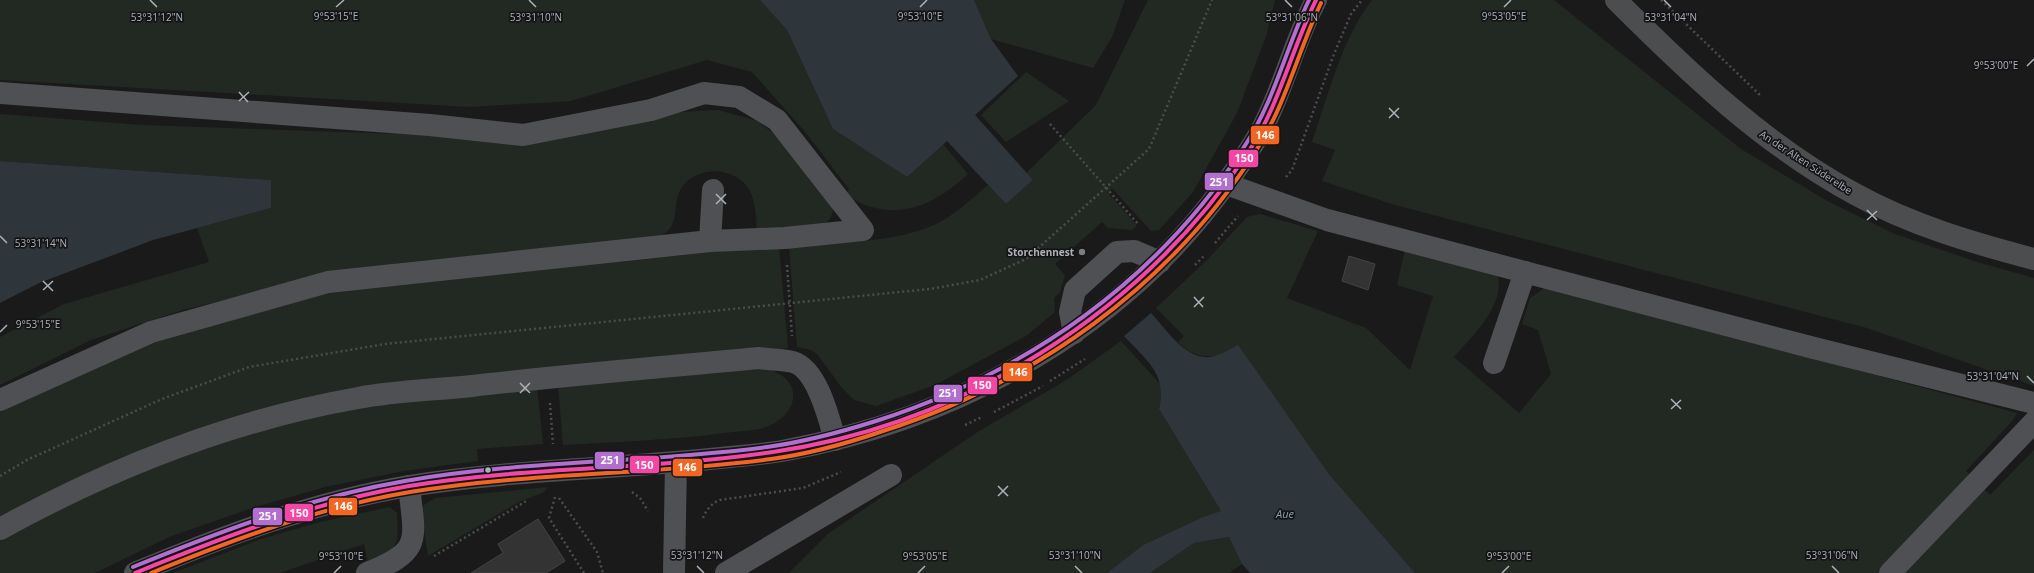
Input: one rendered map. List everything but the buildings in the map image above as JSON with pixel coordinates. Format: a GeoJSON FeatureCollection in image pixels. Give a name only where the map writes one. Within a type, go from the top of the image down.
{"type":"FeatureCollection","features":[{"type":"Feature","properties":{"kind":"main road","name":"An der Alten Süderelbe"},"geometry":{"type":"LineString","coordinates":[[1616,0],[1702,84],[1741,118],[1817,172],[1856,195],[1894,213],[1978,244],[2034,259]]}},
{"type":"Feature","properties":{"kind":"street"},"geometry":{"type":"LineString","coordinates":[[135,573],[222,537],[279,517],[343,500],[409,486],[555,470],[676,463],[786,450],[835,440],[925,412],[958,398],[1040,355],[1074,334],[1104,312],[1160,262],[1226,184],[1264,125],[1300,31],[1316,0]]}},
{"type":"Feature","properties":{"kind":"street"},"geometry":{"type":"LineString","coordinates":[[0,94],[430,125],[523,135],[651,110],[704,92],[739,96],[777,120],[863,230],[785,238],[710,241],[328,282],[151,332],[0,400]]}},
{"type":"Feature","properties":{"kind":"street"},"geometry":{"type":"LineString","coordinates":[[1226,184],[1327,220],[1814,348],[2034,403]]}},
{"type":"Feature","properties":{"kind":"street"},"geometry":{"type":"LineString","coordinates":[[710,241],[714,190]]}},
{"type":"Feature","properties":{"kind":"street"},"geometry":{"type":"LineString","coordinates":[[1074,334],[1070,312],[1075,290],[1117,252],[1134,251],[1160,262]]}},
{"type":"Feature","properties":{"kind":"street"},"geometry":{"type":"LineString","coordinates":[[1494,363],[1525,272]]}},
{"type":"Feature","properties":{"kind":"street"},"geometry":{"type":"LineString","coordinates":[[0,529],[44,505],[130,466],[217,434],[285,414],[359,398],[548,377],[759,358],[794,362],[801,366],[813,379],[827,412],[835,440]]}},
{"type":"Feature","properties":{"kind":"street"},"geometry":{"type":"LineString","coordinates":[[1890,573],[2034,422]]}},
{"type":"Feature","properties":{"kind":"street"},"geometry":{"type":"LineString","coordinates":[[674,573],[676,463]]}},
{"type":"Feature","properties":{"kind":"street"},"geometry":{"type":"LineString","coordinates":[[726,573],[891,475]]}},
{"type":"Feature","properties":{"kind":"street"},"geometry":{"type":"LineString","coordinates":[[367,573],[392,563],[409,550],[414,533],[409,486]]}},
{"type":"Feature","properties":{"kind":"path"},"geometry":{"type":"LineString","coordinates":[[0,476],[28,460],[162,399],[249,367],[385,344],[930,290],[980,280],[1026,259],[1149,149],[1212,0]]}},
{"type":"Feature","properties":{"kind":"path"},"geometry":{"type":"LineString","coordinates":[[1661,0],[1762,96]]}},
{"type":"Feature","properties":{"kind":"path"},"geometry":{"type":"LineString","coordinates":[[1050,124],[1140,223]]}},
{"type":"Feature","properties":{"kind":"path"},"geometry":{"type":"LineString","coordinates":[[785,238],[790,304]]}},
{"type":"Feature","properties":{"kind":"path"},"geometry":{"type":"LineString","coordinates":[[548,377],[553,450]]}},
{"type":"Feature","properties":{"kind":"path"},"geometry":{"type":"LineString","coordinates":[[630,491],[640,498],[651,517]]}},
{"type":"Feature","properties":{"kind":"path"},"geometry":{"type":"LineString","coordinates":[[551,495],[556,494]]}},
{"type":"Feature","properties":{"kind":"path"},"geometry":{"type":"LineString","coordinates":[[556,494],[549,518],[584,573]]}},
{"type":"Feature","properties":{"kind":"path"},"geometry":{"type":"LineString","coordinates":[[556,494],[597,552],[603,573]]}},
{"type":"Feature","properties":{"kind":"path"},"geometry":{"type":"LineString","coordinates":[[433,556],[528,500],[534,499]]}},
{"type":"Feature","properties":{"kind":"shaded area"},"geometry":{"type":"Polygon","coordinates":[[[0,0],[760,0],[787,30],[833,129],[907,177],[943,144],[968,174],[940,196],[910,208],[895,210],[879,209],[863,204],[846,195],[849,189],[806,133],[752,72],[707,60],[571,101],[470,107],[0,80],[0,0]]]}},
{"type":"Feature","properties":{"kind":"shaded area"},"geometry":{"type":"Polygon","coordinates":[[[974,0],[1125,0],[1112,37],[1093,68],[991,39],[974,0]]]}},
{"type":"Feature","properties":{"kind":"shaded area"},"geometry":{"type":"Polygon","coordinates":[[[1148,0],[1275,0],[1266,36],[1237,113],[1193,192],[1159,230],[1151,231],[1112,188],[1108,193],[1137,225],[1132,230],[1108,228],[1102,222],[1055,264],[1065,275],[1060,292],[1054,298],[1055,312],[1026,336],[935,385],[876,406],[854,400],[842,388],[818,355],[811,350],[797,347],[789,246],[882,239],[918,231],[934,225],[948,217],[988,185],[1006,204],[1033,180],[1026,173],[1096,105],[1148,0]]]}},
{"type":"Feature","properties":{"kind":"shaded area"},"geometry":{"type":"Polygon","coordinates":[[[1372,0],[1554,0],[1741,149],[1827,201],[1895,234],[1977,262],[2034,278],[2034,386],[1867,328],[1395,205],[1322,181],[1335,150],[1312,142],[1344,50],[1361,15],[1372,0]]]}},
{"type":"Feature","properties":{"kind":"shaded area"},"geometry":{"type":"Polygon","coordinates":[[[1026,72],[1069,101],[1006,142],[981,115],[1026,72]]]}},
{"type":"Feature","properties":{"kind":"shaded area"},"geometry":{"type":"Polygon","coordinates":[[[718,110],[758,121],[774,134],[831,203],[833,211],[830,219],[824,225],[757,233],[755,207],[746,185],[740,179],[725,172],[717,171],[701,173],[687,181],[682,187],[676,202],[674,221],[669,230],[653,239],[407,262],[318,277],[183,310],[91,340],[0,385],[0,337],[64,304],[209,262],[197,228],[271,208],[270,180],[0,161],[0,114],[142,125],[428,135],[518,143],[616,128],[679,112],[718,110]]]}},
{"type":"Feature","properties":{"kind":"shaded area"},"geometry":{"type":"Polygon","coordinates":[[[1260,214],[1318,231],[1287,298],[1366,328],[1410,370],[1433,296],[1397,285],[1405,249],[1497,274],[1499,285],[1493,308],[1486,319],[1454,357],[1519,413],[1551,374],[1538,330],[1522,324],[1530,298],[1546,287],[2017,413],[2013,420],[1966,471],[1990,495],[2034,450],[2034,573],[1415,573],[1328,473],[1215,356],[1195,354],[1182,346],[1178,342],[1184,336],[1156,308],[1207,260],[1247,217],[1260,214]]]}},
{"type":"Feature","properties":{"kind":"shaded area"},"geometry":{"type":"Polygon","coordinates":[[[779,246],[788,348],[355,394],[0,522],[0,401],[89,358],[345,284],[779,246]]]}},
{"type":"Feature","properties":{"kind":"shaded area"},"geometry":{"type":"Polygon","coordinates":[[[1121,341],[1162,386],[1162,397],[1159,409],[1221,511],[1203,517],[1143,545],[1107,573],[789,573],[829,533],[979,431],[1068,379],[1121,341]]]}},
{"type":"Feature","properties":{"kind":"shaded area"},"geometry":{"type":"Polygon","coordinates":[[[751,368],[771,370],[783,376],[793,391],[791,406],[786,414],[769,426],[753,430],[684,437],[563,445],[558,384],[751,368]]]}},
{"type":"Feature","properties":{"kind":"shaded area"},"geometry":{"type":"Polygon","coordinates":[[[537,386],[543,444],[477,449],[478,461],[404,471],[325,487],[252,508],[169,537],[95,573],[0,573],[0,538],[65,504],[219,441],[336,411],[537,386]]]}},
{"type":"Feature","properties":{"kind":"shaded area"},"geometry":{"type":"Polygon","coordinates":[[[548,487],[544,492],[517,503],[428,556],[421,510],[425,504],[435,498],[548,487]]]}},
{"type":"Feature","properties":{"kind":"shaded area"},"geometry":{"type":"Polygon","coordinates":[[[390,507],[397,513],[397,541],[391,550],[368,565],[364,544],[280,573],[173,573],[261,539],[320,522],[390,507]]]}},
{"type":"Feature","properties":{"kind":"shaded area"},"geometry":{"type":"Polygon","coordinates":[[[1230,537],[1242,564],[1229,573],[1150,573],[1194,543],[1230,537]]]}},
{"type":"Feature","properties":{"kind":"water"},"geometry":{"type":"Polygon","coordinates":[[[760,0],[974,0],[991,39],[1018,76],[975,115],[1033,180],[1006,204],[947,141],[907,177],[833,129],[787,30],[760,0]]]}},
{"type":"Feature","properties":{"kind":"water"},"geometry":{"type":"Polygon","coordinates":[[[0,161],[271,180],[271,208],[153,240],[39,283],[0,303],[0,161]]]}},
{"type":"Feature","properties":{"kind":"water","name":"Aue"},"geometry":{"type":"Polygon","coordinates":[[[1151,313],[1179,344],[1196,355],[1205,357],[1215,356],[1238,345],[1328,473],[1415,573],[1250,573],[1242,564],[1229,537],[1194,543],[1150,573],[1107,573],[1143,545],[1203,517],[1221,511],[1159,409],[1161,397],[1158,377],[1147,360],[1124,336],[1151,313]]]}},
{"type":"Feature","properties":{"kind":"transit line","name":"251"},"geometry":{"type":"LineString","coordinates":[[133,567],[267,516],[335,496],[370,488],[450,474],[495,469],[677,456],[781,445],[822,436],[876,421],[932,401],[985,376],[1036,348],[1084,316],[1129,280],[1171,239],[1209,195],[1244,147],[1264,112],[1309,0]]}},
{"type":"Feature","properties":{"kind":"transit line","name":"150"},"geometry":{"type":"LineString","coordinates":[[135,573],[202,546],[270,522],[339,501],[374,493],[409,486],[500,475],[683,462],[773,452],[844,438],[913,416],[979,388],[1042,352],[1100,311],[1155,264],[1204,212],[1247,154],[1258,136],[1268,117],[1316,0]]}},
{"type":"Feature","properties":{"kind":"transit line","name":"146"},"geometry":{"type":"LineString","coordinates":[[151,573],[278,525],[376,498],[455,485],[681,468],[785,457],[867,436],[937,411],[992,387],[1044,357],[1094,324],[1140,286],[1183,245],[1222,199],[1267,132],[1284,96],[1321,3]]}},
{"type":"Feature","properties":{"kind":"place","name":"Storchennest"},"geometry":{"type":"Point","coordinates":[1082,252]}}]}
